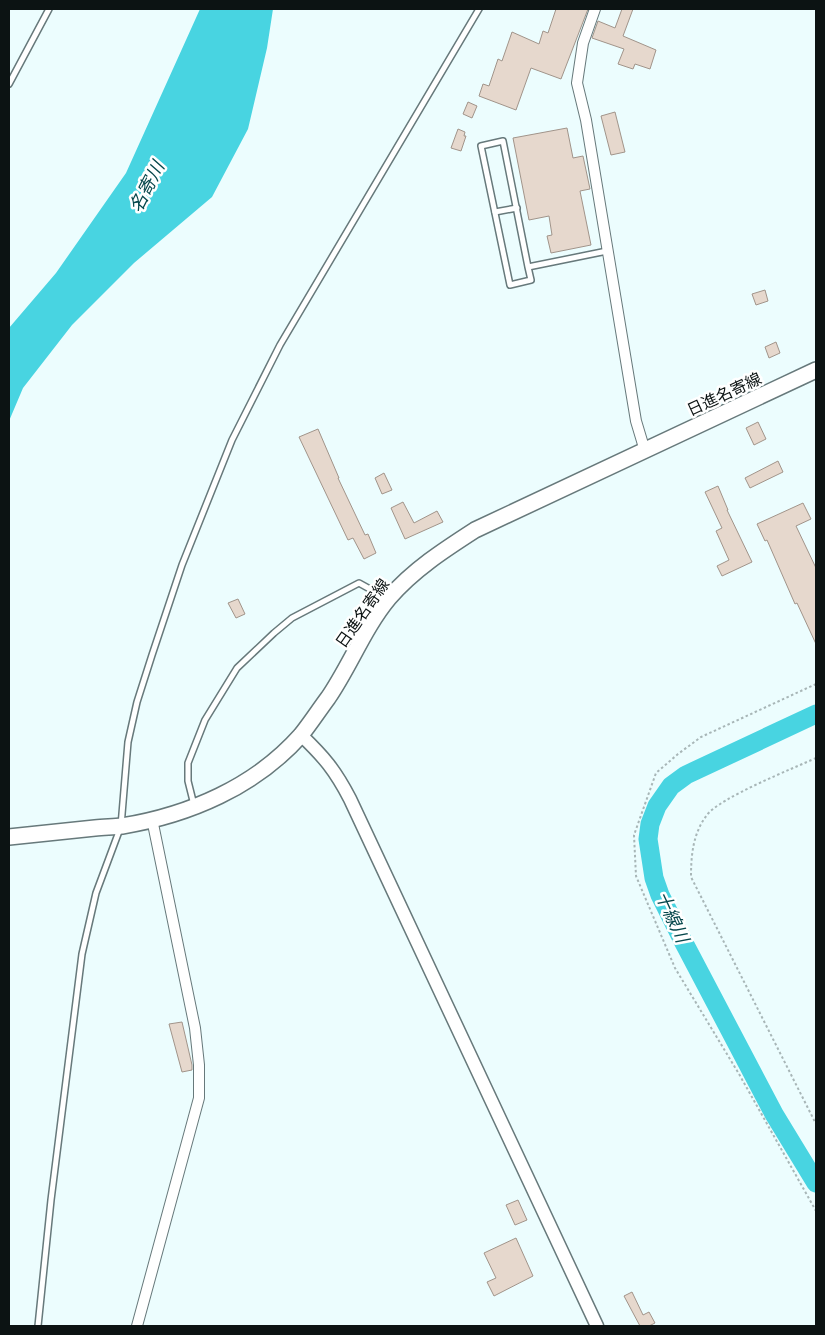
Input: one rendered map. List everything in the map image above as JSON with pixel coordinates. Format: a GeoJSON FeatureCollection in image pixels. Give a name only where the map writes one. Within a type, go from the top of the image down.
{"type":"FeatureCollection","features":[{"type":"Feature","properties":{"kind":"main road","name":"日進名寄線"},"geometry":{"type":"LineString","coordinates":[[9,837],[121,826],[195,807],[228,792],[273,762],[301,735],[328,697],[388,599],[413,573],[444,550],[475,530],[816,370]]}},
{"type":"Feature","properties":{"kind":"street"},"geometry":{"type":"LineString","coordinates":[[595,9],[583,43],[577,84],[586,120],[636,421],[644,451]]}},
{"type":"Feature","properties":{"kind":"street"},"geometry":{"type":"LineString","coordinates":[[301,735],[321,754],[337,775],[350,799],[596,1326]]}},
{"type":"Feature","properties":{"kind":"street"},"geometry":{"type":"LineString","coordinates":[[137,1326],[200,1098],[199,1065],[194,1028],[152,819]]}},
{"type":"Feature","properties":{"kind":"lane"},"geometry":{"type":"LineString","coordinates":[[9,84],[49,9]]}},
{"type":"Feature","properties":{"kind":"lane"},"geometry":{"type":"LineString","coordinates":[[38,1326],[50,1200],[82,954],[96,894],[121,826],[128,742],[137,702],[182,565],[232,440],[280,345],[479,9]]}},
{"type":"Feature","properties":{"kind":"lane"},"geometry":{"type":"LineString","coordinates":[[503,141],[516,208],[531,280],[510,284],[482,146],[503,141]]}},
{"type":"Feature","properties":{"kind":"lane"},"geometry":{"type":"LineString","coordinates":[[495,212],[516,208]]}},
{"type":"Feature","properties":{"kind":"lane"},"geometry":{"type":"LineString","coordinates":[[528,267],[607,251]]}},
{"type":"Feature","properties":{"kind":"lane"},"geometry":{"type":"LineString","coordinates":[[195,807],[188,781],[188,763],[205,720],[236,668],[274,632],[292,618],[359,582],[388,599]]}},
{"type":"Feature","properties":{"kind":"path"},"geometry":{"type":"LineString","coordinates":[[816,684],[701,737],[678,754],[656,774],[634,834],[636,876],[675,968],[744,1082],[816,1211]]}},
{"type":"Feature","properties":{"kind":"path"},"geometry":{"type":"LineString","coordinates":[[816,758],[725,801],[708,813],[698,829],[690,855],[692,877],[816,1124]]}},
{"type":"Feature","properties":{"kind":"water","name":"名寄川"},"geometry":{"type":"Polygon","coordinates":[[[200,9],[273,9],[267,48],[248,129],[212,197],[134,263],[72,325],[23,388],[9,421],[9,328],[56,273],[126,173],[200,9]]]}},
{"type":"Feature","properties":{"kind":"building"},"geometry":{"type":"Polygon","coordinates":[[[556,9],[588,9],[561,79],[531,68],[516,110],[479,96],[483,84],[489,86],[498,59],[502,61],[512,32],[539,44],[543,31],[548,33],[556,9]]]}},
{"type":"Feature","properties":{"kind":"building"},"geometry":{"type":"Polygon","coordinates":[[[622,9],[633,9],[623,36],[656,50],[650,69],[635,64],[633,69],[618,64],[624,49],[592,38],[598,21],[615,28],[622,9]]]}},
{"type":"Feature","properties":{"kind":"building"},"geometry":{"type":"Polygon","coordinates":[[[468,102],[477,106],[472,118],[463,114],[468,102]]]}},
{"type":"Feature","properties":{"kind":"building"},"geometry":{"type":"Polygon","coordinates":[[[615,112],[625,152],[611,155],[601,116],[615,112]]]}},
{"type":"Feature","properties":{"kind":"building"},"geometry":{"type":"Polygon","coordinates":[[[567,128],[573,158],[583,156],[590,189],[580,191],[591,245],[551,253],[547,236],[552,235],[549,216],[529,220],[513,138],[567,128]]]}},
{"type":"Feature","properties":{"kind":"building"},"geometry":{"type":"Polygon","coordinates":[[[458,129],[465,132],[464,136],[466,136],[461,151],[451,148],[458,129]]]}},
{"type":"Feature","properties":{"kind":"building"},"geometry":{"type":"Polygon","coordinates":[[[765,290],[768,301],[756,305],[752,294],[765,290]]]}},
{"type":"Feature","properties":{"kind":"building"},"geometry":{"type":"Polygon","coordinates":[[[776,342],[780,353],[769,358],[765,347],[776,342]]]}},
{"type":"Feature","properties":{"kind":"building"},"geometry":{"type":"Polygon","coordinates":[[[758,422],[766,439],[754,445],[746,428],[758,422]]]}},
{"type":"Feature","properties":{"kind":"building"},"geometry":{"type":"Polygon","coordinates":[[[318,429],[338,478],[365,535],[368,534],[376,553],[364,559],[353,538],[348,540],[299,437],[318,429]]]}},
{"type":"Feature","properties":{"kind":"building"},"geometry":{"type":"Polygon","coordinates":[[[778,461],[783,472],[750,488],[745,478],[778,461]]]}},
{"type":"Feature","properties":{"kind":"building"},"geometry":{"type":"Polygon","coordinates":[[[384,473],[392,490],[382,494],[375,478],[384,473]]]}},
{"type":"Feature","properties":{"kind":"building"},"geometry":{"type":"Polygon","coordinates":[[[718,486],[727,510],[752,562],[722,576],[717,566],[729,560],[716,531],[722,528],[705,492],[718,486]]]}},
{"type":"Feature","properties":{"kind":"building"},"geometry":{"type":"Polygon","coordinates":[[[403,502],[414,523],[437,511],[443,522],[405,539],[391,508],[403,502]]]}},
{"type":"Feature","properties":{"kind":"building"},"geometry":{"type":"Polygon","coordinates":[[[803,503],[811,519],[796,526],[816,568],[816,644],[797,603],[795,604],[767,540],[765,541],[757,524],[803,503]]]}},
{"type":"Feature","properties":{"kind":"building"},"geometry":{"type":"Polygon","coordinates":[[[238,599],[245,614],[236,618],[228,603],[238,599]]]}},
{"type":"Feature","properties":{"kind":"building"},"geometry":{"type":"Polygon","coordinates":[[[182,1022],[192,1070],[182,1072],[169,1024],[182,1022]]]}},
{"type":"Feature","properties":{"kind":"building"},"geometry":{"type":"Polygon","coordinates":[[[518,1200],[527,1220],[515,1225],[506,1205],[518,1200]]]}},
{"type":"Feature","properties":{"kind":"building"},"geometry":{"type":"Polygon","coordinates":[[[516,1238],[533,1276],[494,1296],[487,1282],[496,1278],[484,1253],[516,1238]]]}},
{"type":"Feature","properties":{"kind":"building"},"geometry":{"type":"Polygon","coordinates":[[[632,1292],[643,1315],[649,1312],[655,1323],[649,1326],[640,1326],[624,1296],[632,1292]]]}},
{"type":"Feature","properties":{"kind":"waterway","name":"十線川"},"geometry":{"type":"LineString","coordinates":[[816,714],[686,775],[671,786],[657,806],[650,824],[648,839],[654,878],[660,895],[774,1114],[816,1183]]}}]}
